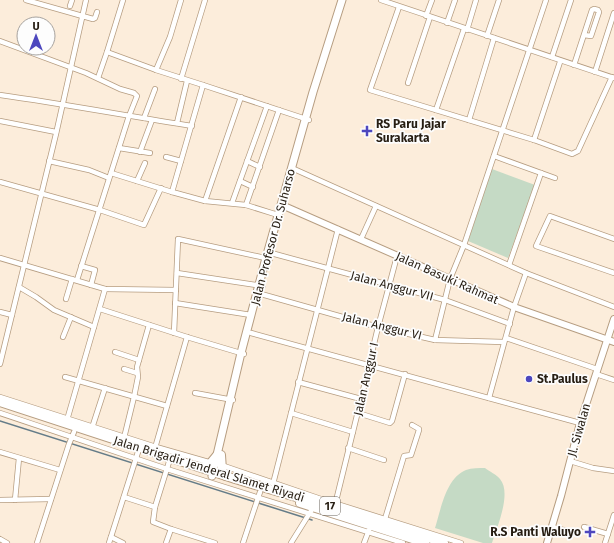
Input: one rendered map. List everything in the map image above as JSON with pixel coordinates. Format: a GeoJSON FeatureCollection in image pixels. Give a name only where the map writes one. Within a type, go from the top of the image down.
{"type":"FeatureCollection","features":[{"type":"Feature","properties":{"kind":"highway","name":"17"},"geometry":{"type":"LineString","coordinates":[[0,402],[20,406],[65,423]]}},
{"type":"Feature","properties":{"kind":"highway","name":"17"},"geometry":{"type":"LineString","coordinates":[[0,408],[28,420],[65,423]]}},
{"type":"Feature","properties":{"kind":"highway","name":"Jalan Brigadir Jenderal Slamet Riyadi"},"geometry":{"type":"LineString","coordinates":[[65,423],[92,429],[123,439],[200,467],[216,469],[226,476],[272,486],[312,510]]}},
{"type":"Feature","properties":{"kind":"highway","name":"Jalan Brigadir Jenderal Slamet Riyadi"},"geometry":{"type":"LineString","coordinates":[[65,423],[73,436],[166,470],[216,469],[258,499],[312,510],[337,510],[444,543]]}},
{"type":"Feature","properties":{"kind":"highway"},"geometry":{"type":"LineString","coordinates":[[216,469],[219,454]]}},
{"type":"Feature","properties":{"kind":"highway","name":"Jalan Brigadir Jenderal Slamet Riyadi"},"geometry":{"type":"LineString","coordinates":[[312,510],[326,503],[369,531],[425,543]]}},
{"type":"Feature","properties":{"kind":"main road","name":"Jalan Profesor Dr. Suharso"},"geometry":{"type":"LineString","coordinates":[[283,205],[342,0]]}},
{"type":"Feature","properties":{"kind":"main road","name":"Jalan Profesor Dr. Suharso"},"geometry":{"type":"LineString","coordinates":[[219,454],[251,315],[261,286],[307,119],[346,0]]}},
{"type":"Feature","properties":{"kind":"main road","name":"Jalan Profesor Dr. Suharso"},"geometry":{"type":"LineString","coordinates":[[243,354],[251,332],[261,294],[261,286]]}},
{"type":"Feature","properties":{"kind":"street"},"geometry":{"type":"LineString","coordinates":[[26,0],[94,19],[97,12]]}},
{"type":"Feature","properties":{"kind":"street"},"geometry":{"type":"LineString","coordinates":[[70,6],[72,0]]}},
{"type":"Feature","properties":{"kind":"street"},"geometry":{"type":"LineString","coordinates":[[0,364],[56,132],[81,15],[86,0]]}},
{"type":"Feature","properties":{"kind":"street"},"geometry":{"type":"LineString","coordinates":[[98,78],[123,0]]}},
{"type":"Feature","properties":{"kind":"street"},"geometry":{"type":"LineString","coordinates":[[156,70],[170,37],[181,0]]}},
{"type":"Feature","properties":{"kind":"street"},"geometry":{"type":"LineString","coordinates":[[181,79],[205,0]]}},
{"type":"Feature","properties":{"kind":"street"},"geometry":{"type":"LineString","coordinates":[[381,0],[428,17],[530,49],[614,78],[578,150],[575,153],[570,153],[534,140],[370,90],[399,7]]}},
{"type":"Feature","properties":{"kind":"street"},"geometry":{"type":"LineString","coordinates":[[408,83],[432,0]]}},
{"type":"Feature","properties":{"kind":"street"},"geometry":{"type":"LineString","coordinates":[[447,23],[455,0]]}},
{"type":"Feature","properties":{"kind":"street"},"geometry":{"type":"LineString","coordinates":[[436,110],[476,0]]}},
{"type":"Feature","properties":{"kind":"street"},"geometry":{"type":"LineString","coordinates":[[487,36],[499,0]]}},
{"type":"Feature","properties":{"kind":"street"},"geometry":{"type":"LineString","coordinates":[[435,340],[450,279],[464,245],[546,0]]}},
{"type":"Feature","properties":{"kind":"street"},"geometry":{"type":"LineString","coordinates":[[552,57],[571,0]]}},
{"type":"Feature","properties":{"kind":"street"},"geometry":{"type":"LineString","coordinates":[[574,65],[592,10],[594,8],[599,12],[591,36],[584,35]]}},
{"type":"Feature","properties":{"kind":"street"},"geometry":{"type":"LineString","coordinates":[[595,72],[614,13]]}},
{"type":"Feature","properties":{"kind":"street"},"geometry":{"type":"LineString","coordinates":[[469,120],[494,38]]}},
{"type":"Feature","properties":{"kind":"street"},"geometry":{"type":"LineString","coordinates":[[0,41],[136,94],[81,266],[66,299]]}},
{"type":"Feature","properties":{"kind":"street"},"geometry":{"type":"LineString","coordinates":[[107,52],[181,79],[307,119]]}},
{"type":"Feature","properties":{"kind":"street"},"geometry":{"type":"LineString","coordinates":[[534,140],[560,62]]}},
{"type":"Feature","properties":{"kind":"street"},"geometry":{"type":"LineString","coordinates":[[177,124],[187,80]]}},
{"type":"Feature","properties":{"kind":"street"},"geometry":{"type":"LineString","coordinates":[[172,192],[203,85]]}},
{"type":"Feature","properties":{"kind":"street"},"geometry":{"type":"LineString","coordinates":[[144,118],[155,89]]}},
{"type":"Feature","properties":{"kind":"street"},"geometry":{"type":"LineString","coordinates":[[0,95],[192,126]]}},
{"type":"Feature","properties":{"kind":"street"},"geometry":{"type":"LineString","coordinates":[[206,201],[241,97]]}},
{"type":"Feature","properties":{"kind":"street"},"geometry":{"type":"LineString","coordinates":[[232,203],[267,106]]}},
{"type":"Feature","properties":{"kind":"street"},"geometry":{"type":"LineString","coordinates":[[246,205],[279,110]]}},
{"type":"Feature","properties":{"kind":"street"},"geometry":{"type":"LineString","coordinates":[[140,152],[152,120]]}},
{"type":"Feature","properties":{"kind":"street"},"geometry":{"type":"LineString","coordinates":[[0,121],[56,132]]}},
{"type":"Feature","properties":{"kind":"street"},"geometry":{"type":"LineString","coordinates":[[119,148],[150,153]]}},
{"type":"Feature","properties":{"kind":"street"},"geometry":{"type":"LineString","coordinates":[[494,156],[555,178]]}},
{"type":"Feature","properties":{"kind":"street"},"geometry":{"type":"LineString","coordinates":[[166,157],[181,161]]}},
{"type":"Feature","properties":{"kind":"street"},"geometry":{"type":"LineString","coordinates":[[49,161],[137,181],[206,201],[246,205],[280,215]]}},
{"type":"Feature","properties":{"kind":"street"},"geometry":{"type":"LineString","coordinates":[[247,161],[260,167]]}},
{"type":"Feature","properties":{"kind":"street"},"geometry":{"type":"LineString","coordinates":[[137,181],[145,163]]}},
{"type":"Feature","properties":{"kind":"street"},"geometry":{"type":"LineString","coordinates":[[294,169],[344,190],[376,206],[526,273],[614,307]]}},
{"type":"Feature","properties":{"kind":"street"},"geometry":{"type":"LineString","coordinates":[[509,265],[541,173]]}},
{"type":"Feature","properties":{"kind":"street"},"geometry":{"type":"LineString","coordinates":[[240,181],[253,187]]}},
{"type":"Feature","properties":{"kind":"street"},"geometry":{"type":"LineString","coordinates":[[0,182],[100,210],[144,225],[161,188]]}},
{"type":"Feature","properties":{"kind":"street","name":"Jalan Basuki Rahmat"},"geometry":{"type":"LineString","coordinates":[[283,205],[514,307],[614,342]]}},
{"type":"Feature","properties":{"kind":"street"},"geometry":{"type":"LineString","coordinates":[[361,239],[376,206]]}},
{"type":"Feature","properties":{"kind":"street"},"geometry":{"type":"LineString","coordinates":[[614,239],[550,216],[536,246],[614,273]]}},
{"type":"Feature","properties":{"kind":"street"},"geometry":{"type":"LineString","coordinates":[[186,337],[155,450],[272,486],[338,229]]}},
{"type":"Feature","properties":{"kind":"street","name":"Jalan Anggur VII"},"geometry":{"type":"LineString","coordinates":[[177,273],[177,240],[180,239],[327,269],[445,300],[510,324]]}},
{"type":"Feature","properties":{"kind":"street","name":"Jalan Anggur I"},"geometry":{"type":"LineString","coordinates":[[337,510],[348,448],[362,400],[369,364],[397,256]]}},
{"type":"Feature","properties":{"kind":"street"},"geometry":{"type":"LineString","coordinates":[[0,258],[105,289],[176,290]]}},
{"type":"Feature","properties":{"kind":"street"},"geometry":{"type":"LineString","coordinates":[[81,266],[95,270],[91,285]]}},
{"type":"Feature","properties":{"kind":"street"},"geometry":{"type":"LineString","coordinates":[[174,333],[177,273],[261,286]]}},
{"type":"Feature","properties":{"kind":"street"},"geometry":{"type":"LineString","coordinates":[[489,398],[514,307],[526,273]]}},
{"type":"Feature","properties":{"kind":"street"},"geometry":{"type":"LineString","coordinates":[[19,287],[54,310],[94,327]]}},
{"type":"Feature","properties":{"kind":"street"},"geometry":{"type":"LineString","coordinates":[[65,423],[105,289]]}},
{"type":"Feature","properties":{"kind":"street","name":"Jalan Anggur VI"},"geometry":{"type":"LineString","coordinates":[[261,294],[378,327],[435,340],[505,340],[597,372],[614,380]]}},
{"type":"Feature","properties":{"kind":"street"},"geometry":{"type":"LineString","coordinates":[[175,303],[251,315]]}},
{"type":"Feature","properties":{"kind":"street"},"geometry":{"type":"LineString","coordinates":[[100,309],[243,354]]}},
{"type":"Feature","properties":{"kind":"street"},"geometry":{"type":"LineString","coordinates":[[0,312],[12,316]]}},
{"type":"Feature","properties":{"kind":"street"},"geometry":{"type":"LineString","coordinates":[[63,337],[71,317]]}},
{"type":"Feature","properties":{"kind":"street","name":"Jl. Siwalan"},"geometry":{"type":"LineString","coordinates":[[547,543],[580,423],[614,319]]}},
{"type":"Feature","properties":{"kind":"street"},"geometry":{"type":"LineString","coordinates":[[123,439],[134,397],[138,377],[137,373],[139,360],[149,325]]}},
{"type":"Feature","properties":{"kind":"street"},"geometry":{"type":"LineString","coordinates":[[251,332],[580,423]]}},
{"type":"Feature","properties":{"kind":"street"},"geometry":{"type":"LineString","coordinates":[[115,352],[139,360]]}},
{"type":"Feature","properties":{"kind":"street"},"geometry":{"type":"LineString","coordinates":[[124,369],[137,373]]}},
{"type":"Feature","properties":{"kind":"street"},"geometry":{"type":"LineString","coordinates":[[358,413],[390,423],[392,421],[405,374]]}},
{"type":"Feature","properties":{"kind":"street"},"geometry":{"type":"LineString","coordinates":[[65,377],[167,406]]}},
{"type":"Feature","properties":{"kind":"street"},"geometry":{"type":"LineString","coordinates":[[298,382],[362,400]]}},
{"type":"Feature","properties":{"kind":"street"},"geometry":{"type":"LineString","coordinates":[[92,429],[105,388]]}},
{"type":"Feature","properties":{"kind":"street"},"geometry":{"type":"LineString","coordinates":[[195,393],[232,400]]}},
{"type":"Feature","properties":{"kind":"street"},"geometry":{"type":"LineString","coordinates":[[0,396],[20,406]]}},
{"type":"Feature","properties":{"kind":"street"},"geometry":{"type":"LineString","coordinates":[[0,413],[9,413]]}},
{"type":"Feature","properties":{"kind":"street"},"geometry":{"type":"LineString","coordinates":[[290,413],[353,432]]}},
{"type":"Feature","properties":{"kind":"street"},"geometry":{"type":"LineString","coordinates":[[28,420],[73,436],[60,470],[37,543]]}},
{"type":"Feature","properties":{"kind":"street"},"geometry":{"type":"LineString","coordinates":[[385,519],[404,456],[411,455],[419,430],[412,425]]}},
{"type":"Feature","properties":{"kind":"street"},"geometry":{"type":"LineString","coordinates":[[348,448],[384,460]]}},
{"type":"Feature","properties":{"kind":"street"},"geometry":{"type":"LineString","coordinates":[[0,452],[60,470]]}},
{"type":"Feature","properties":{"kind":"street"},"geometry":{"type":"LineString","coordinates":[[15,500],[19,458]]}},
{"type":"Feature","properties":{"kind":"street"},"geometry":{"type":"LineString","coordinates":[[109,543],[136,460]]}},
{"type":"Feature","properties":{"kind":"street"},"geometry":{"type":"LineString","coordinates":[[570,461],[593,468],[614,471]]}},
{"type":"Feature","properties":{"kind":"street"},"geometry":{"type":"LineString","coordinates":[[215,543],[153,522],[155,507],[166,470],[258,499],[243,543]]}},
{"type":"Feature","properties":{"kind":"street"},"geometry":{"type":"LineString","coordinates":[[124,497],[155,507]]}},
{"type":"Feature","properties":{"kind":"street"},"geometry":{"type":"LineString","coordinates":[[0,500],[51,499]]}},
{"type":"Feature","properties":{"kind":"street"},"geometry":{"type":"LineString","coordinates":[[291,543],[312,510]]}},
{"type":"Feature","properties":{"kind":"street"},"geometry":{"type":"LineString","coordinates":[[337,510],[385,519],[461,543]]}},
{"type":"Feature","properties":{"kind":"street"},"geometry":{"type":"LineString","coordinates":[[604,543],[614,515]]}},
{"type":"Feature","properties":{"kind":"street"},"geometry":{"type":"LineString","coordinates":[[552,527],[567,531]]}},
{"type":"Feature","properties":{"kind":"street"},"geometry":{"type":"LineString","coordinates":[[584,527],[608,534]]}},
{"type":"Feature","properties":{"kind":"street"},"geometry":{"type":"LineString","coordinates":[[166,543],[171,529]]}},
{"type":"Feature","properties":{"kind":"street"},"geometry":{"type":"LineString","coordinates":[[364,542],[369,531],[403,543]]}},
{"type":"Feature","properties":{"kind":"street"},"geometry":{"type":"LineString","coordinates":[[111,538],[123,543]]}},
{"type":"Feature","properties":{"kind":"street"},"geometry":{"type":"LineString","coordinates":[[0,539],[7,543]]}},
{"type":"Feature","properties":{"kind":"green space"},"geometry":{"type":"Polygon","coordinates":[[[492,169],[535,185],[508,258],[468,241],[492,169]]]}},
{"type":"Feature","properties":{"kind":"green space"},"geometry":{"type":"Polygon","coordinates":[[[473,468],[485,468],[500,479],[505,493],[500,519],[492,543],[483,543],[435,528],[445,495],[459,474],[473,468]]]}},
{"type":"Feature","properties":{"kind":"waterway"},"geometry":{"type":"LineString","coordinates":[[0,421],[312,520]]}},
{"type":"Feature","properties":{"kind":"place","name":"RS Paru Jajar Surakarta"},"geometry":{"type":"Point","coordinates":[367,131]}},
{"type":"Feature","properties":{"kind":"place","name":"St.Paulus"},"geometry":{"type":"Point","coordinates":[529,379]}},
{"type":"Feature","properties":{"kind":"place","name":"R.S Panti Waluyo"},"geometry":{"type":"Point","coordinates":[590,532]}}]}
